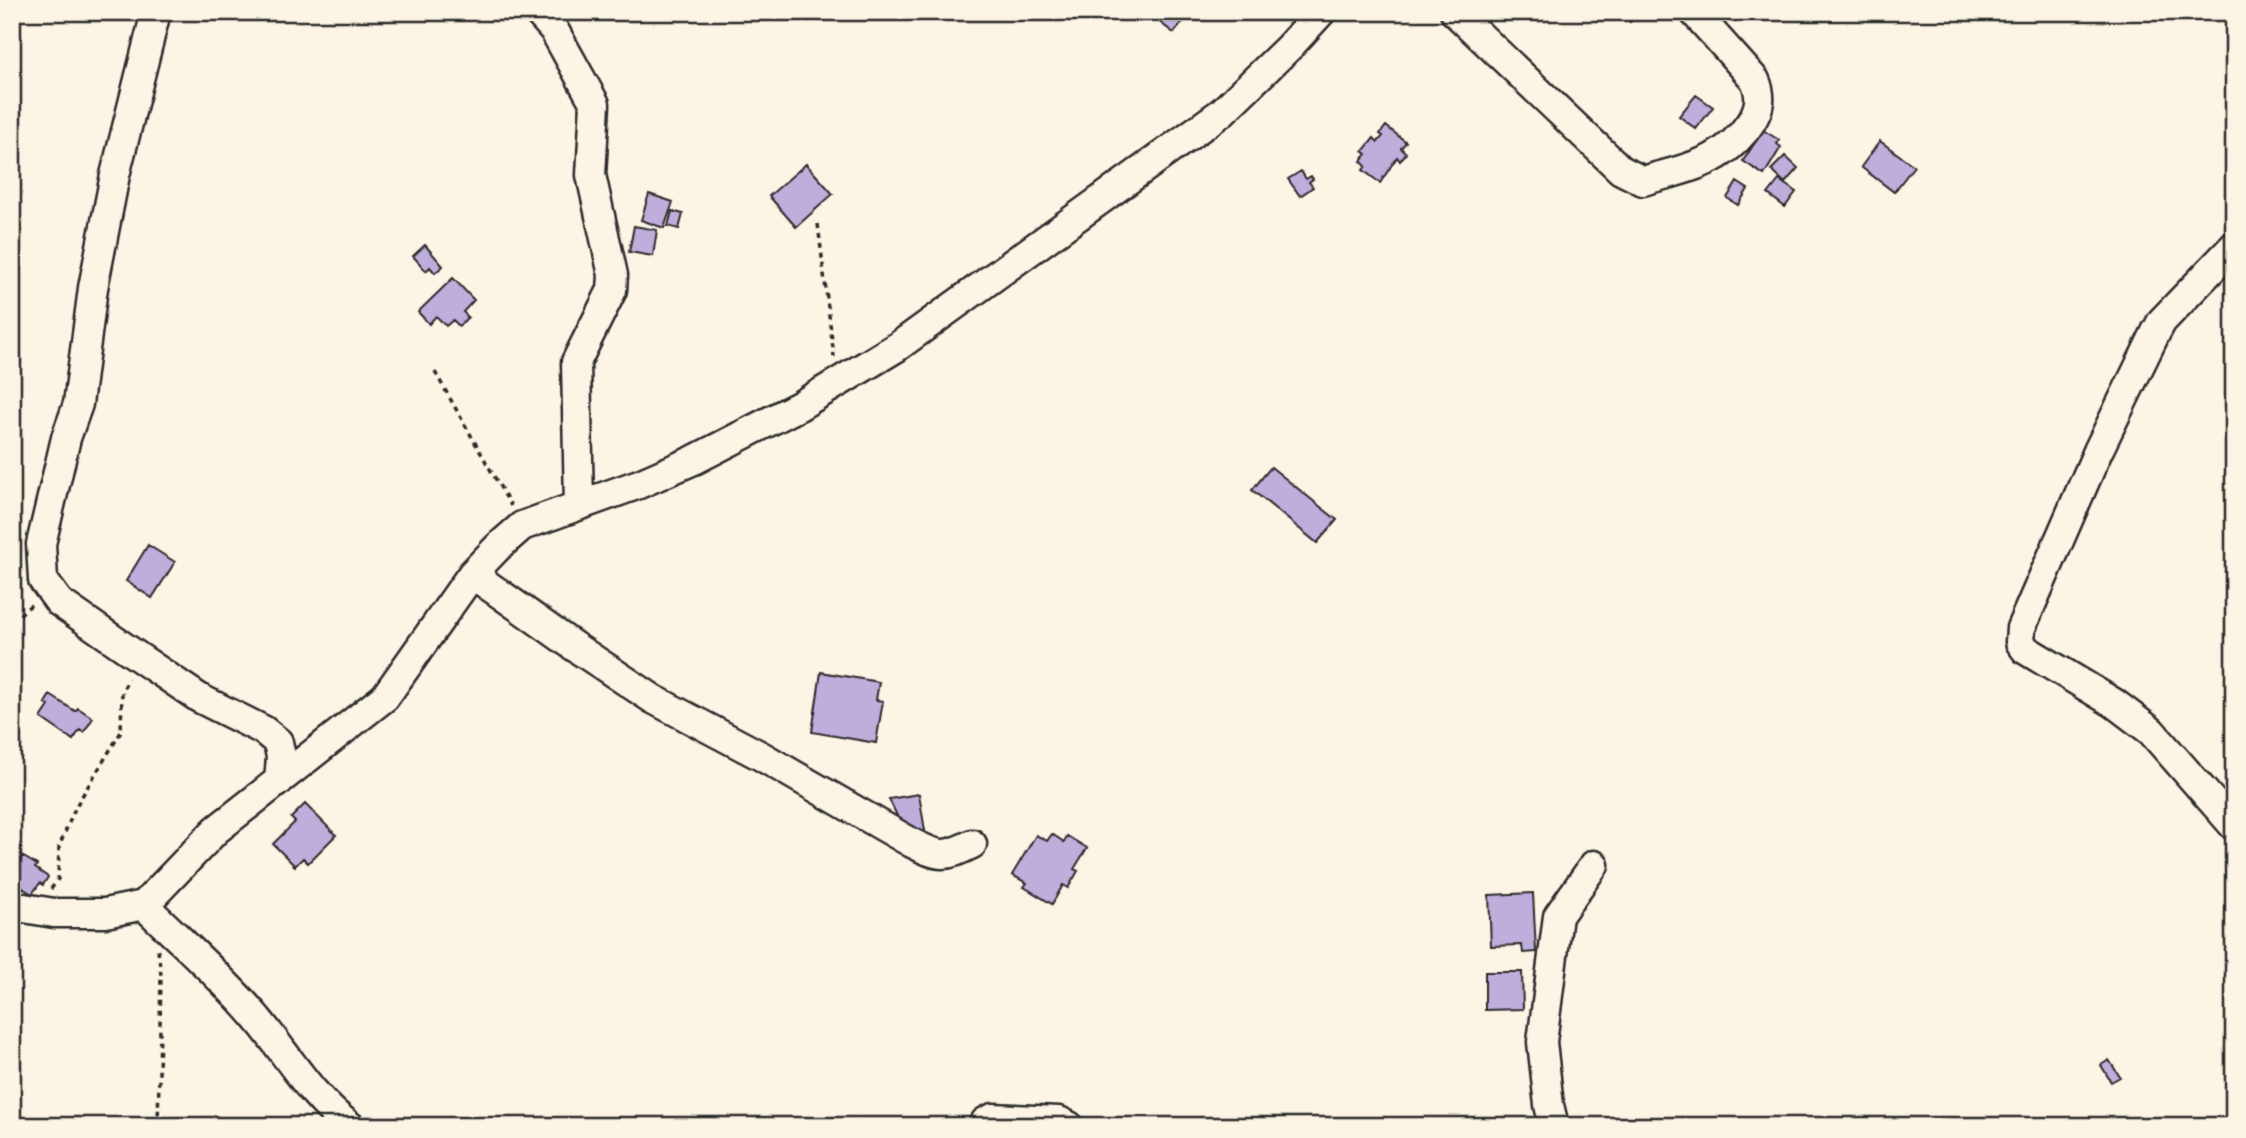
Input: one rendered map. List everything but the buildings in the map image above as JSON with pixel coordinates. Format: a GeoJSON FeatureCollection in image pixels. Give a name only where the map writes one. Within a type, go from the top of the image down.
{"type":"FeatureCollection","features":[{"type":"Feature","properties":{"kind":"street"},"geometry":{"type":"LineString","coordinates":[[156,12],[115,175],[93,288],[78,404],[66,438],[41,544],[43,580],[59,602],[139,658],[199,698],[263,730],[278,742],[281,757],[279,781]]}},
{"type":"Feature","properties":{"kind":"street"},"geometry":{"type":"LineString","coordinates":[[538,12],[554,30],[594,104],[591,175],[613,275],[612,290],[576,362],[579,505]]}},
{"type":"Feature","properties":{"kind":"street"},"geometry":{"type":"LineString","coordinates":[[25,908],[54,913],[105,914],[148,910],[216,830],[384,697],[472,574],[522,526],[639,484],[694,460],[799,406],[897,347],[1222,112],[1321,12]]}},
{"type":"Feature","properties":{"kind":"street"},"geometry":{"type":"LineString","coordinates":[[1455,12],[1621,170],[1643,181],[1715,159],[1739,139],[1759,109],[1759,90],[1755,80],[1694,12]]}},
{"type":"Feature","properties":{"kind":"street"},"geometry":{"type":"LineString","coordinates":[[2234,246],[2162,321],[2156,332],[2098,451],[2021,628],[2020,642],[2026,650],[2114,703],[2151,731],[2234,826]]}},
{"type":"Feature","properties":{"kind":"street"},"geometry":{"type":"LineString","coordinates":[[472,574],[653,699],[761,756],[912,843],[935,855],[948,856],[972,844]]}},
{"type":"Feature","properties":{"kind":"street"},"geometry":{"type":"LineString","coordinates":[[1554,1126],[1542,1042],[1558,916],[1594,865]]}},
{"type":"Feature","properties":{"kind":"street"},"geometry":{"type":"LineString","coordinates":[[148,910],[255,1016],[304,1080],[336,1116],[349,1126]]}},
{"type":"Feature","properties":{"kind":"street"},"geometry":{"type":"LineString","coordinates":[[983,1126],[993,1118],[1059,1121],[1069,1126]]}},
{"type":"Feature","properties":{"kind":"path"},"geometry":{"type":"LineString","coordinates":[[818,224],[837,384]]}},
{"type":"Feature","properties":{"kind":"path"},"geometry":{"type":"LineString","coordinates":[[435,372],[522,526]]}},
{"type":"Feature","properties":{"kind":"path"},"geometry":{"type":"LineString","coordinates":[[25,908],[58,879],[59,847],[76,806],[121,732],[122,691],[139,658]]}},
{"type":"Feature","properties":{"kind":"path"},"geometry":{"type":"LineString","coordinates":[[148,910],[161,975],[158,1126]]}},
{"type":"Feature","properties":{"kind":"path"},"geometry":{"type":"LineString","coordinates":[[185,1126],[215,1116],[226,1126]]}}]}
